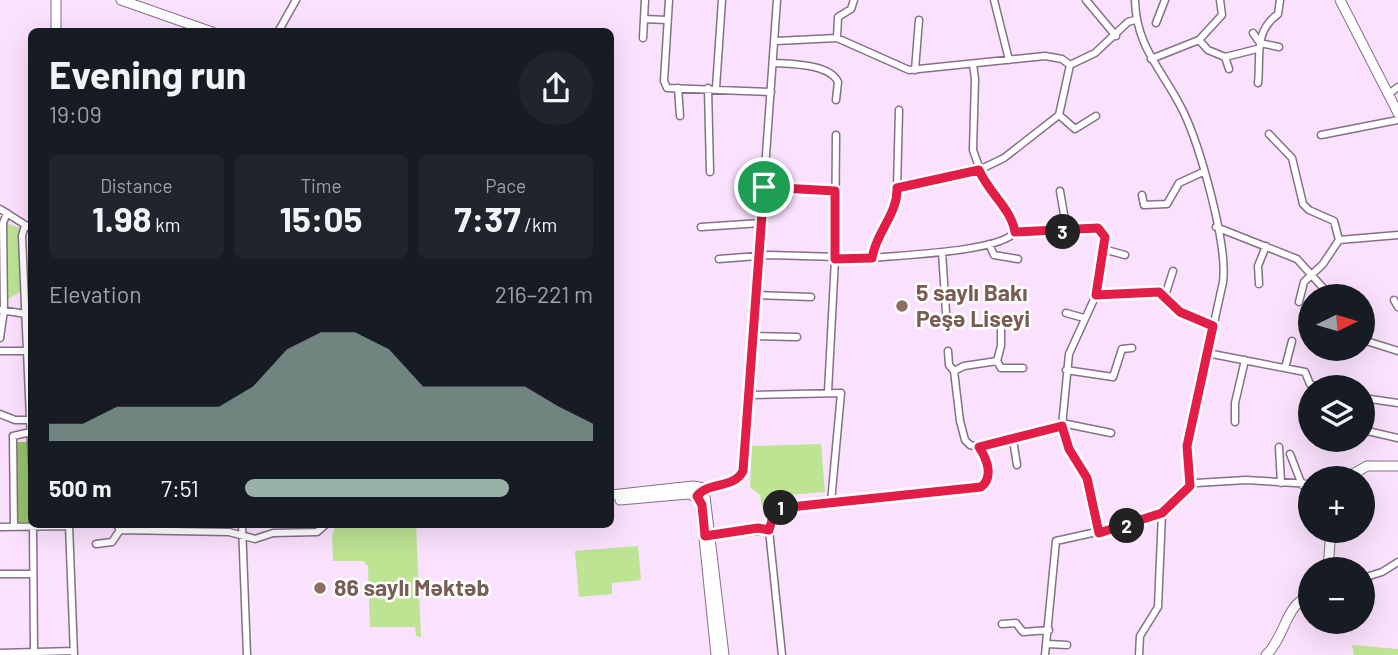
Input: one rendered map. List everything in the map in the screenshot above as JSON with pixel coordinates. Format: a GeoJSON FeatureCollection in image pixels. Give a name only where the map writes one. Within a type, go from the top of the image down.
{"type":"FeatureCollection","features":[{"type":"Feature","properties":{"kind":"main road"},"geometry":{"type":"LineString","coordinates":[[54,0],[56,28]]}},
{"type":"Feature","properties":{"kind":"main road"},"geometry":{"type":"LineString","coordinates":[[121,0],[201,28]]}},
{"type":"Feature","properties":{"kind":"main road"},"geometry":{"type":"LineString","coordinates":[[1340,0],[1394,90],[1398,113]]}},
{"type":"Feature","properties":{"kind":"main road"},"geometry":{"type":"LineString","coordinates":[[1375,467],[1398,466]]}},
{"type":"Feature","properties":{"kind":"main road"},"geometry":{"type":"LineString","coordinates":[[614,495],[697,485],[708,536],[724,655]]}},
{"type":"Feature","properties":{"kind":"main road"},"geometry":{"type":"LineString","coordinates":[[614,500],[700,494]]}},
{"type":"Feature","properties":{"kind":"main road"},"geometry":{"type":"LineString","coordinates":[[708,536],[716,655]]}},
{"type":"Feature","properties":{"kind":"main road"},"geometry":{"type":"LineString","coordinates":[[1271,653],[1298,603]]}},
{"type":"Feature","properties":{"kind":"street"},"geometry":{"type":"LineString","coordinates":[[280,28],[296,0]]}},
{"type":"Feature","properties":{"kind":"street"},"geometry":{"type":"LineString","coordinates":[[643,38],[645,0]]}},
{"type":"Feature","properties":{"kind":"street"},"geometry":{"type":"LineString","coordinates":[[668,0],[664,85],[771,92]]}},
{"type":"Feature","properties":{"kind":"street"},"geometry":{"type":"LineString","coordinates":[[716,88],[722,0]]}},
{"type":"Feature","properties":{"kind":"street"},"geometry":{"type":"LineString","coordinates":[[700,494],[734,481],[741,475],[750,395],[777,0]]}},
{"type":"Feature","properties":{"kind":"street"},"geometry":{"type":"LineString","coordinates":[[837,38],[839,14],[851,9],[854,0]]}},
{"type":"Feature","properties":{"kind":"street"},"geometry":{"type":"LineString","coordinates":[[993,0],[1009,60]]}},
{"type":"Feature","properties":{"kind":"street"},"geometry":{"type":"LineString","coordinates":[[1086,0],[1115,36]]}},
{"type":"Feature","properties":{"kind":"street"},"geometry":{"type":"LineString","coordinates":[[1135,0],[1135,20],[1151,59],[1184,113],[1203,172],[1224,272],[1187,446],[1190,486]]}},
{"type":"Feature","properties":{"kind":"street"},"geometry":{"type":"LineString","coordinates":[[1156,23],[1165,0]]}},
{"type":"Feature","properties":{"kind":"street"},"geometry":{"type":"LineString","coordinates":[[1151,59],[1199,40],[1222,15],[1220,0]]}},
{"type":"Feature","properties":{"kind":"street"},"geometry":{"type":"LineString","coordinates":[[1258,46],[1268,22],[1278,14],[1280,0]]}},
{"type":"Feature","properties":{"kind":"street"},"geometry":{"type":"LineString","coordinates":[[644,19],[667,20]]}},
{"type":"Feature","properties":{"kind":"street"},"geometry":{"type":"LineString","coordinates":[[915,70],[919,20]]}},
{"type":"Feature","properties":{"kind":"street"},"geometry":{"type":"LineString","coordinates":[[1070,65],[1087,58],[1128,22],[1135,20]]}},
{"type":"Feature","properties":{"kind":"street"},"geometry":{"type":"LineString","coordinates":[[1253,33],[1258,46],[1258,83]]}},
{"type":"Feature","properties":{"kind":"street"},"geometry":{"type":"LineString","coordinates":[[776,41],[837,38],[915,70],[1052,56],[1070,65]]}},
{"type":"Feature","properties":{"kind":"street"},"geometry":{"type":"LineString","coordinates":[[1199,40],[1208,50],[1225,57],[1258,46],[1279,47]]}},
{"type":"Feature","properties":{"kind":"street"},"geometry":{"type":"LineString","coordinates":[[1225,57],[1229,69]]}},
{"type":"Feature","properties":{"kind":"street"},"geometry":{"type":"LineString","coordinates":[[774,63],[804,66],[833,74],[838,82],[836,100]]}},
{"type":"Feature","properties":{"kind":"street"},"geometry":{"type":"LineString","coordinates":[[973,64],[975,79],[971,140],[979,170],[992,195],[1010,217],[1015,232]]}},
{"type":"Feature","properties":{"kind":"street"},"geometry":{"type":"LineString","coordinates":[[897,188],[979,170],[1004,158],[1059,116],[1070,65]]}},
{"type":"Feature","properties":{"kind":"street"},"geometry":{"type":"LineString","coordinates":[[678,88],[680,116]]}},
{"type":"Feature","properties":{"kind":"street"},"geometry":{"type":"LineString","coordinates":[[708,88],[710,172]]}},
{"type":"Feature","properties":{"kind":"street"},"geometry":{"type":"LineString","coordinates":[[872,258],[884,225],[897,205],[899,110]]}},
{"type":"Feature","properties":{"kind":"street"},"geometry":{"type":"LineString","coordinates":[[1059,116],[1074,129],[1096,116]]}},
{"type":"Feature","properties":{"kind":"street"},"geometry":{"type":"LineString","coordinates":[[1321,135],[1398,120]]}},
{"type":"Feature","properties":{"kind":"street"},"geometry":{"type":"LineString","coordinates":[[1269,134],[1292,158],[1303,204],[1335,221],[1339,240],[1323,264],[1304,284]]}},
{"type":"Feature","properties":{"kind":"street"},"geometry":{"type":"LineString","coordinates":[[828,392],[835,259],[836,135]]}},
{"type":"Feature","properties":{"kind":"street"},"geometry":{"type":"LineString","coordinates":[[1142,195],[1144,205],[1167,204],[1179,183],[1203,172]]}},
{"type":"Feature","properties":{"kind":"street"},"geometry":{"type":"LineString","coordinates":[[764,187],[835,191]]}},
{"type":"Feature","properties":{"kind":"street"},"geometry":{"type":"LineString","coordinates":[[1060,191],[1068,232]]}},
{"type":"Feature","properties":{"kind":"street"},"geometry":{"type":"LineString","coordinates":[[0,209],[28,227],[22,236],[28,368]]}},
{"type":"Feature","properties":{"kind":"street"},"geometry":{"type":"LineString","coordinates":[[0,338],[3,223],[7,213]]}},
{"type":"Feature","properties":{"kind":"street"},"geometry":{"type":"LineString","coordinates":[[701,227],[761,223]]}},
{"type":"Feature","properties":{"kind":"street"},"geometry":{"type":"LineString","coordinates":[[1216,227],[1297,259],[1320,284]]}},
{"type":"Feature","properties":{"kind":"street"},"geometry":{"type":"LineString","coordinates":[[1015,232],[1068,232],[1098,228],[1105,237],[1096,295],[1072,344],[1066,370],[1062,425],[1069,449],[1087,478],[1099,533]]}},
{"type":"Feature","properties":{"kind":"street"},"geometry":{"type":"LineString","coordinates":[[719,259],[760,256],[872,258],[942,252],[989,244],[1011,237],[1015,232]]}},
{"type":"Feature","properties":{"kind":"street"},"geometry":{"type":"LineString","coordinates":[[1339,240],[1398,235]]}},
{"type":"Feature","properties":{"kind":"street"},"geometry":{"type":"LineString","coordinates":[[989,244],[994,255],[1018,259]]}},
{"type":"Feature","properties":{"kind":"street"},"geometry":{"type":"LineString","coordinates":[[1259,284],[1258,266],[1266,246]]}},
{"type":"Feature","properties":{"kind":"street"},"geometry":{"type":"LineString","coordinates":[[1103,249],[1125,255]]}},
{"type":"Feature","properties":{"kind":"street"},"geometry":{"type":"LineString","coordinates":[[942,252],[946,312]]}},
{"type":"Feature","properties":{"kind":"street"},"geometry":{"type":"LineString","coordinates":[[1165,296],[1173,271]]}},
{"type":"Feature","properties":{"kind":"street"},"geometry":{"type":"LineString","coordinates":[[1096,295],[1149,291],[1165,296],[1180,312],[1213,326]]}},
{"type":"Feature","properties":{"kind":"street"},"geometry":{"type":"LineString","coordinates":[[757,295],[811,298]]}},
{"type":"Feature","properties":{"kind":"street"},"geometry":{"type":"LineString","coordinates":[[1394,299],[1398,307]]}},
{"type":"Feature","properties":{"kind":"street"},"geometry":{"type":"LineString","coordinates":[[2,310],[26,314]]}},
{"type":"Feature","properties":{"kind":"street"},"geometry":{"type":"LineString","coordinates":[[1066,313],[1084,318]]}},
{"type":"Feature","properties":{"kind":"street"},"geometry":{"type":"LineString","coordinates":[[1001,319],[998,361],[1000,368],[1023,368]]}},
{"type":"Feature","properties":{"kind":"street"},"geometry":{"type":"LineString","coordinates":[[754,336],[797,337]]}},
{"type":"Feature","properties":{"kind":"street"},"geometry":{"type":"LineString","coordinates":[[1285,368],[1292,341]]}},
{"type":"Feature","properties":{"kind":"street"},"geometry":{"type":"LineString","coordinates":[[1376,344],[1398,351]]}},
{"type":"Feature","properties":{"kind":"street"},"geometry":{"type":"LineString","coordinates":[[1066,370],[1113,377],[1122,349],[1132,348]]}},
{"type":"Feature","properties":{"kind":"street"},"geometry":{"type":"LineString","coordinates":[[0,351],[27,351]]}},
{"type":"Feature","properties":{"kind":"street"},"geometry":{"type":"LineString","coordinates":[[948,351],[949,365],[954,371],[962,432],[970,445],[979,447],[1013,440],[1062,425],[1111,433]]}},
{"type":"Feature","properties":{"kind":"street"},"geometry":{"type":"LineString","coordinates":[[1207,353],[1308,375]]}},
{"type":"Feature","properties":{"kind":"street"},"geometry":{"type":"LineString","coordinates":[[1235,422],[1235,403],[1245,360]]}},
{"type":"Feature","properties":{"kind":"street"},"geometry":{"type":"LineString","coordinates":[[954,371],[964,366],[998,361]]}},
{"type":"Feature","properties":{"kind":"street"},"geometry":{"type":"LineString","coordinates":[[750,395],[841,393],[843,398],[831,502]]}},
{"type":"Feature","properties":{"kind":"street"},"geometry":{"type":"LineString","coordinates":[[1375,400],[1398,403]]}},
{"type":"Feature","properties":{"kind":"street"},"geometry":{"type":"LineString","coordinates":[[0,414],[15,420],[28,420]]}},
{"type":"Feature","properties":{"kind":"street"},"geometry":{"type":"LineString","coordinates":[[15,527],[13,436],[28,433]]}},
{"type":"Feature","properties":{"kind":"street"},"geometry":{"type":"LineString","coordinates":[[1375,433],[1398,438]]}},
{"type":"Feature","properties":{"kind":"street"},"geometry":{"type":"LineString","coordinates":[[1013,440],[1017,465]]}},
{"type":"Feature","properties":{"kind":"street"},"geometry":{"type":"LineString","coordinates":[[782,655],[769,530],[774,514],[781,508],[981,487],[988,476],[987,463],[979,447]]}},
{"type":"Feature","properties":{"kind":"street"},"geometry":{"type":"LineString","coordinates":[[1279,447],[1280,484]]}},
{"type":"Feature","properties":{"kind":"street"},"geometry":{"type":"LineString","coordinates":[[1290,454],[1298,475]]}},
{"type":"Feature","properties":{"kind":"street"},"geometry":{"type":"LineString","coordinates":[[1045,655],[1056,541],[1099,533],[1162,513],[1190,486],[1219,480],[1298,485]]}},
{"type":"Feature","properties":{"kind":"street"},"geometry":{"type":"LineString","coordinates":[[1139,655],[1142,630],[1158,607],[1162,513]]}},
{"type":"Feature","properties":{"kind":"street"},"geometry":{"type":"LineString","coordinates":[[0,527],[28,526]]}},
{"type":"Feature","properties":{"kind":"street"},"geometry":{"type":"LineString","coordinates":[[33,528],[34,653]]}},
{"type":"Feature","properties":{"kind":"street"},"geometry":{"type":"LineString","coordinates":[[0,653],[74,653],[69,528]]}},
{"type":"Feature","properties":{"kind":"street"},"geometry":{"type":"LineString","coordinates":[[96,544],[112,542],[119,528],[229,532],[255,538],[273,533],[317,532],[322,528]]}},
{"type":"Feature","properties":{"kind":"street"},"geometry":{"type":"LineString","coordinates":[[242,528],[247,655]]}},
{"type":"Feature","properties":{"kind":"street"},"geometry":{"type":"LineString","coordinates":[[708,536],[758,528],[769,530]]}},
{"type":"Feature","properties":{"kind":"street"},"geometry":{"type":"LineString","coordinates":[[1375,574],[1398,562]]}},
{"type":"Feature","properties":{"kind":"street"},"geometry":{"type":"LineString","coordinates":[[0,574],[33,574]]}},
{"type":"Feature","properties":{"kind":"street"},"geometry":{"type":"LineString","coordinates":[[1002,624],[1016,623],[1023,632],[1048,630]]}},
{"type":"Feature","properties":{"kind":"street"},"geometry":{"type":"LineString","coordinates":[[1047,644],[1067,645]]}},
{"type":"Feature","properties":{"kind":"green space"},"geometry":{"type":"Polygon","coordinates":[[[5,223],[20,228],[22,291],[6,300],[5,223]]]}},
{"type":"Feature","properties":{"kind":"green space"},"geometry":{"type":"Polygon","coordinates":[[[14,442],[28,442],[28,524],[15,523],[14,442]]]}},
{"type":"Feature","properties":{"kind":"green space"},"geometry":{"type":"Polygon","coordinates":[[[821,444],[825,492],[777,496],[767,507],[762,507],[760,495],[750,487],[752,446],[821,444]]]}},
{"type":"Feature","properties":{"kind":"green space"},"geometry":{"type":"Polygon","coordinates":[[[335,528],[416,528],[421,637],[416,636],[415,627],[370,627],[368,566],[363,561],[333,561],[332,535],[335,528]]]}},
{"type":"Feature","properties":{"kind":"green space"},"geometry":{"type":"Polygon","coordinates":[[[638,546],[641,580],[612,583],[612,594],[579,597],[575,551],[638,546]]]}},
{"type":"Feature","properties":{"kind":"green space"},"geometry":{"type":"Polygon","coordinates":[[[1352,645],[1398,649],[1398,655],[1354,655],[1352,645]]]}},
{"type":"Feature","properties":{"kind":"place","name":"5 saylı Bakı Peşə Liseyi"},"geometry":{"type":"Point","coordinates":[902,306]}},
{"type":"Feature","properties":{"kind":"place","name":"86 saylı Məktəb"},"geometry":{"type":"Point","coordinates":[320,588]}},
{"type":"Feature","properties":{"kind":"route"},"geometry":{"type":"LineString","coordinates":[[979,170],[992,195],[1010,217],[1015,232],[1068,232],[1098,228],[1105,237],[1096,295],[1159,292],[1180,312],[1213,326],[1187,446],[1187,478],[1190,486],[1162,513],[1099,533],[1087,478],[1069,449],[1062,426],[979,447],[987,463],[988,476],[981,487],[781,508],[774,514],[769,530],[758,528],[705,536],[702,505],[697,496],[704,488],[734,481],[743,471],[764,187],[835,191],[835,259],[872,258],[873,249],[884,225],[897,205],[897,188],[979,170]]}}]}
